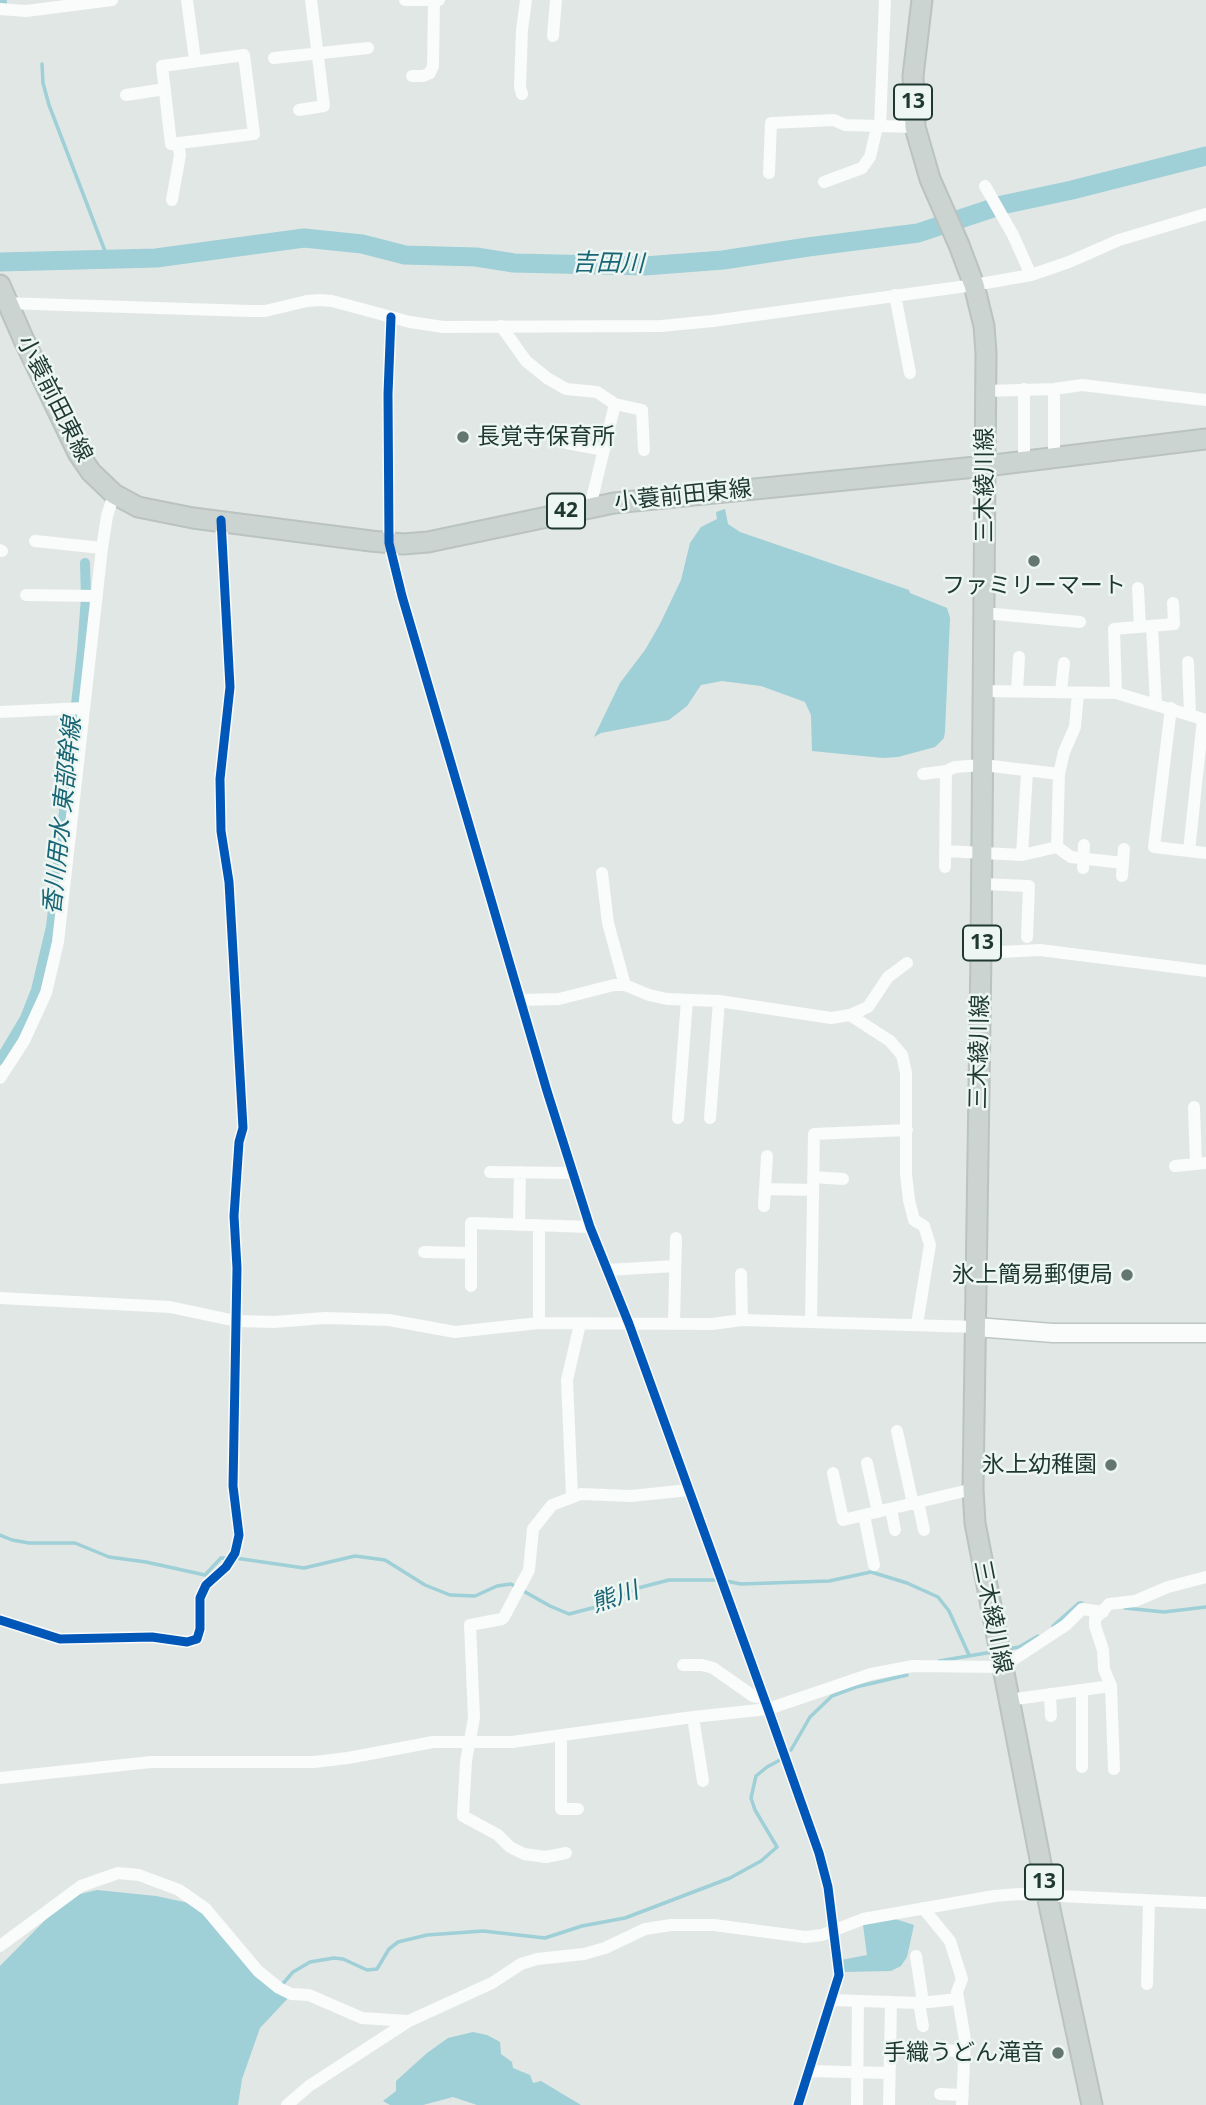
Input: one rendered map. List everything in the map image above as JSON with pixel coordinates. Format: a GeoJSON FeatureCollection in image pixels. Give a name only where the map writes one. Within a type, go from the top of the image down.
{"type":"FeatureCollection","features":[{"type":"Feature","properties":{"kind":"main road","name":"三木綾川線"},"geometry":{"type":"LineString","coordinates":[[922,0],[913,76],[915,127],[930,179],[974,285],[984,326],[986,466],[973,1489],[977,1534],[1008,1700],[1092,2105]]}},
{"type":"Feature","properties":{"kind":"main road","name":"小蓑前田東線"},"geometry":{"type":"LineString","coordinates":[[3,296],[78,453],[91,472],[114,494],[138,507],[193,518],[389,543],[428,542],[462,537],[590,507],[667,497],[986,466],[1206,439]]}},
{"type":"Feature","properties":{"kind":"street"},"geometry":{"type":"LineString","coordinates":[[0,9],[26,10],[112,0]]}},
{"type":"Feature","properties":{"kind":"street"},"geometry":{"type":"LineString","coordinates":[[187,0],[195,60]]}},
{"type":"Feature","properties":{"kind":"street"},"geometry":{"type":"LineString","coordinates":[[299,110],[324,106],[311,0]]}},
{"type":"Feature","properties":{"kind":"street"},"geometry":{"type":"LineString","coordinates":[[405,0],[436,0],[433,66],[430,73],[412,76]]}},
{"type":"Feature","properties":{"kind":"street"},"geometry":{"type":"LineString","coordinates":[[522,94],[522,30],[526,0]]}},
{"type":"Feature","properties":{"kind":"street"},"geometry":{"type":"LineString","coordinates":[[553,36],[556,0]]}},
{"type":"Feature","properties":{"kind":"street"},"geometry":{"type":"LineString","coordinates":[[824,182],[862,168],[870,156],[878,127],[884,0]]}},
{"type":"Feature","properties":{"kind":"street"},"geometry":{"type":"LineString","coordinates":[[274,58],[368,48]]}},
{"type":"Feature","properties":{"kind":"street"},"geometry":{"type":"LineString","coordinates":[[244,55],[254,134],[171,144],[165,89],[162,66],[244,55]]}},
{"type":"Feature","properties":{"kind":"street"},"geometry":{"type":"LineString","coordinates":[[125,95],[165,89]]}},
{"type":"Feature","properties":{"kind":"street"},"geometry":{"type":"LineString","coordinates":[[769,173],[771,123],[834,120],[845,125],[915,127]]}},
{"type":"Feature","properties":{"kind":"street"},"geometry":{"type":"LineString","coordinates":[[172,200],[180,155],[178,143]]}},
{"type":"Feature","properties":{"kind":"street"},"geometry":{"type":"LineString","coordinates":[[987,189],[1031,275]]}},
{"type":"Feature","properties":{"kind":"street"},"geometry":{"type":"LineString","coordinates":[[3,296],[250,311],[265,311],[307,300],[320,300],[443,327],[661,326],[713,321],[1031,275],[1119,240],[1206,214]]}},
{"type":"Feature","properties":{"kind":"street"},"geometry":{"type":"LineString","coordinates":[[895,295],[911,373]]}},
{"type":"Feature","properties":{"kind":"street"},"geometry":{"type":"LineString","coordinates":[[391,317],[388,394],[389,543],[402,596],[547,1091],[590,1227],[629,1324],[689,1490],[819,1853],[828,1887],[839,1975],[798,2105]]}},
{"type":"Feature","properties":{"kind":"street"},"geometry":{"type":"LineString","coordinates":[[501,326],[526,361],[566,389],[597,392],[615,404],[642,410],[644,450]]}},
{"type":"Feature","properties":{"kind":"street"},"geometry":{"type":"LineString","coordinates":[[986,391],[1054,389],[1082,385],[1206,400]]}},
{"type":"Feature","properties":{"kind":"street"},"geometry":{"type":"LineString","coordinates":[[1024,389],[1024,461]]}},
{"type":"Feature","properties":{"kind":"street"},"geometry":{"type":"LineString","coordinates":[[1054,389],[1054,457]]}},
{"type":"Feature","properties":{"kind":"street"},"geometry":{"type":"LineString","coordinates":[[590,507],[615,404]]}},
{"type":"Feature","properties":{"kind":"street"},"geometry":{"type":"LineString","coordinates":[[568,443],[604,450]]}},
{"type":"Feature","properties":{"kind":"street"},"geometry":{"type":"LineString","coordinates":[[0,1078],[32,1024],[46,993],[58,942],[90,596],[114,494]]}},
{"type":"Feature","properties":{"kind":"street"},"geometry":{"type":"LineString","coordinates":[[0,1620],[60,1639],[152,1637],[187,1642],[197,1639],[200,1629],[200,1598],[206,1586],[232,1558],[239,1535],[233,1486],[236,1321],[234,1216],[239,1142],[243,1128],[229,882],[221,831],[220,779],[230,687],[221,520]]}},
{"type":"Feature","properties":{"kind":"street"},"geometry":{"type":"LineString","coordinates":[[35,541],[102,548]]}},
{"type":"Feature","properties":{"kind":"street"},"geometry":{"type":"LineString","coordinates":[[1138,587],[1156,704]]}},
{"type":"Feature","properties":{"kind":"street"},"geometry":{"type":"LineString","coordinates":[[26,595],[90,596]]}},
{"type":"Feature","properties":{"kind":"street"},"geometry":{"type":"LineString","coordinates":[[1116,693],[1114,629],[1174,624],[1173,603]]}},
{"type":"Feature","properties":{"kind":"street"},"geometry":{"type":"LineString","coordinates":[[984,613],[1080,622]]}},
{"type":"Feature","properties":{"kind":"street"},"geometry":{"type":"LineString","coordinates":[[1017,691],[1019,657]]}},
{"type":"Feature","properties":{"kind":"street"},"geometry":{"type":"LineString","coordinates":[[1188,662],[1190,715]]}},
{"type":"Feature","properties":{"kind":"street"},"geometry":{"type":"LineString","coordinates":[[1061,692],[1064,663]]}},
{"type":"Feature","properties":{"kind":"street"},"geometry":{"type":"LineString","coordinates":[[983,691],[1116,693],[1204,720],[1189,851]]}},
{"type":"Feature","properties":{"kind":"street"},"geometry":{"type":"LineString","coordinates":[[1057,847],[1059,774],[1074,727],[1078,693]]}},
{"type":"Feature","properties":{"kind":"street"},"geometry":{"type":"LineString","coordinates":[[0,712],[78,708]]}},
{"type":"Feature","properties":{"kind":"street"},"geometry":{"type":"LineString","coordinates":[[1171,708],[1154,847],[1206,853]]}},
{"type":"Feature","properties":{"kind":"street"},"geometry":{"type":"LineString","coordinates":[[923,774],[955,767],[983,765],[1059,774]]}},
{"type":"Feature","properties":{"kind":"street"},"geometry":{"type":"LineString","coordinates":[[945,867],[946,771]]}},
{"type":"Feature","properties":{"kind":"street"},"geometry":{"type":"LineString","coordinates":[[1021,855],[1027,772]]}},
{"type":"Feature","properties":{"kind":"street"},"geometry":{"type":"LineString","coordinates":[[946,851],[1021,855],[1057,847],[1071,856],[1123,863]]}},
{"type":"Feature","properties":{"kind":"street"},"geometry":{"type":"LineString","coordinates":[[603,873],[608,923],[625,985]]}},
{"type":"Feature","properties":{"kind":"street"},"geometry":{"type":"LineString","coordinates":[[982,884],[1029,886],[1027,937]]}},
{"type":"Feature","properties":{"kind":"street"},"geometry":{"type":"LineString","coordinates":[[981,953],[1040,950],[1206,971]]}},
{"type":"Feature","properties":{"kind":"street"},"geometry":{"type":"LineString","coordinates":[[522,1000],[559,999],[614,985],[625,985],[649,995],[719,1001],[831,1018],[850,1015],[868,1007],[888,977],[906,963]]}},
{"type":"Feature","properties":{"kind":"street"},"geometry":{"type":"LineString","coordinates":[[678,1118],[687,1000]]}},
{"type":"Feature","properties":{"kind":"street"},"geometry":{"type":"LineString","coordinates":[[710,1118],[719,1001]]}},
{"type":"Feature","properties":{"kind":"street"},"geometry":{"type":"LineString","coordinates":[[850,1015],[890,1041],[902,1055],[906,1073],[906,1174],[909,1200],[914,1220],[924,1226],[930,1245],[918,1324]]}},
{"type":"Feature","properties":{"kind":"street"},"geometry":{"type":"LineString","coordinates":[[1175,1166],[1201,1163],[1194,1107]]}},
{"type":"Feature","properties":{"kind":"street"},"geometry":{"type":"LineString","coordinates":[[811,1321],[814,1134],[907,1130]]}},
{"type":"Feature","properties":{"kind":"street"},"geometry":{"type":"LineString","coordinates":[[764,1206],[767,1156]]}},
{"type":"Feature","properties":{"kind":"street"},"geometry":{"type":"LineString","coordinates":[[490,1172],[573,1172]]}},
{"type":"Feature","properties":{"kind":"street"},"geometry":{"type":"LineString","coordinates":[[519,1225],[520,1172]]}},
{"type":"Feature","properties":{"kind":"street"},"geometry":{"type":"LineString","coordinates":[[813,1177],[843,1179]]}},
{"type":"Feature","properties":{"kind":"street"},"geometry":{"type":"LineString","coordinates":[[765,1189],[813,1190]]}},
{"type":"Feature","properties":{"kind":"street"},"geometry":{"type":"LineString","coordinates":[[471,1286],[471,1223],[590,1227]]}},
{"type":"Feature","properties":{"kind":"street"},"geometry":{"type":"LineString","coordinates":[[539,1225],[539,1323]]}},
{"type":"Feature","properties":{"kind":"street"},"geometry":{"type":"LineString","coordinates":[[674,1324],[676,1238]]}},
{"type":"Feature","properties":{"kind":"street"},"geometry":{"type":"LineString","coordinates":[[424,1252],[471,1253]]}},
{"type":"Feature","properties":{"kind":"street"},"geometry":{"type":"LineString","coordinates":[[607,1270],[675,1266]]}},
{"type":"Feature","properties":{"kind":"street"},"geometry":{"type":"LineString","coordinates":[[741,1274],[742,1320]]}},
{"type":"Feature","properties":{"kind":"street"},"geometry":{"type":"LineString","coordinates":[[0,1298],[170,1307],[236,1321],[274,1322],[325,1318],[389,1320],[455,1332],[539,1323],[712,1324],[742,1320],[918,1324],[1054,1333],[1206,1333]]}},
{"type":"Feature","properties":{"kind":"street"},"geometry":{"type":"LineString","coordinates":[[572,1496],[568,1380],[580,1324]]}},
{"type":"Feature","properties":{"kind":"street"},"geometry":{"type":"LineString","coordinates":[[897,1431],[925,1530]]}},
{"type":"Feature","properties":{"kind":"street"},"geometry":{"type":"LineString","coordinates":[[867,1463],[884,1510],[895,1530]]}},
{"type":"Feature","properties":{"kind":"street"},"geometry":{"type":"LineString","coordinates":[[833,1474],[843,1520],[973,1489]]}},
{"type":"Feature","properties":{"kind":"street"},"geometry":{"type":"LineString","coordinates":[[566,1853],[546,1857],[524,1854],[510,1847],[498,1835],[463,1816],[463,1789],[474,1718],[470,1625],[502,1619],[528,1570],[533,1529],[552,1505],[581,1494],[631,1496],[689,1490]]}},
{"type":"Feature","properties":{"kind":"street"},"geometry":{"type":"LineString","coordinates":[[864,1515],[874,1565]]}},
{"type":"Feature","properties":{"kind":"street"},"geometry":{"type":"LineString","coordinates":[[0,1778],[151,1762],[314,1762],[433,1742],[512,1742],[693,1717],[766,1704],[881,1672],[1000,1656],[1066,1625],[1082,1609],[1106,1608],[1135,1601],[1206,1577]]}},
{"type":"Feature","properties":{"kind":"street"},"geometry":{"type":"LineString","coordinates":[[1106,1608],[1095,1619],[1095,1626],[1103,1650],[1104,1669],[1111,1686],[1114,1769]]}},
{"type":"Feature","properties":{"kind":"street"},"geometry":{"type":"LineString","coordinates":[[682,1665],[713,1668],[766,1704]]}},
{"type":"Feature","properties":{"kind":"street"},"geometry":{"type":"LineString","coordinates":[[1008,1700],[1111,1686]]}},
{"type":"Feature","properties":{"kind":"street"},"geometry":{"type":"LineString","coordinates":[[1082,1690],[1082,1767]]}},
{"type":"Feature","properties":{"kind":"street"},"geometry":{"type":"LineString","coordinates":[[1050,1694],[1051,1716]]}},
{"type":"Feature","properties":{"kind":"street"},"geometry":{"type":"LineString","coordinates":[[693,1717],[704,1781]]}},
{"type":"Feature","properties":{"kind":"street"},"geometry":{"type":"LineString","coordinates":[[561,1736],[561,1809],[578,1809]]}},
{"type":"Feature","properties":{"kind":"street"},"geometry":{"type":"LineString","coordinates":[[0,1946],[81,1886],[118,1873],[139,1875],[179,1890],[206,1909],[258,1971],[290,1994],[309,1995],[362,2018],[409,2021]]}},
{"type":"Feature","properties":{"kind":"street"},"geometry":{"type":"LineString","coordinates":[[286,2105],[309,2086],[409,2021],[492,1983],[521,1964],[537,1959],[595,1951],[645,1929],[671,1925],[714,1925],[805,1937],[821,1935],[833,1928],[863,1919],[994,1896],[1047,1895],[1206,1903]]}},
{"type":"Feature","properties":{"kind":"street"},"geometry":{"type":"LineString","coordinates":[[1147,1984],[1149,1900]]}},
{"type":"Feature","properties":{"kind":"street"},"geometry":{"type":"LineString","coordinates":[[923,1908],[950,1941],[962,1979],[957,1992],[965,2040],[962,2100],[940,2094]]}},
{"type":"Feature","properties":{"kind":"street"},"geometry":{"type":"LineString","coordinates":[[916,1956],[923,2026]]}},
{"type":"Feature","properties":{"kind":"street"},"geometry":{"type":"LineString","coordinates":[[831,2000],[921,2003],[957,1999]]}},
{"type":"Feature","properties":{"kind":"street"},"geometry":{"type":"LineString","coordinates":[[857,2105],[858,2002]]}},
{"type":"Feature","properties":{"kind":"street"},"geometry":{"type":"LineString","coordinates":[[889,2105],[891,2003]]}},
{"type":"Feature","properties":{"kind":"street"},"geometry":{"type":"LineString","coordinates":[[946,2050],[964,2052]]}},
{"type":"Feature","properties":{"kind":"street"},"geometry":{"type":"LineString","coordinates":[[809,2071],[889,2073]]}},
{"type":"Feature","properties":{"kind":"water"},"geometry":{"type":"Polygon","coordinates":[[[725,509],[728,524],[740,532],[909,590],[910,593],[947,608],[950,618],[945,731],[944,738],[935,747],[898,757],[883,758],[812,751],[811,715],[805,702],[761,686],[722,681],[701,685],[687,706],[669,720],[601,733],[594,737],[620,683],[645,650],[660,624],[681,580],[690,543],[701,527],[717,519],[716,512],[725,509]]]}},
{"type":"Feature","properties":{"kind":"water"},"geometry":{"type":"Polygon","coordinates":[[[97,1890],[156,1896],[189,1903],[210,1917],[291,1995],[260,2028],[242,2079],[238,2105],[0,2105],[0,1966],[58,1907],[80,1894],[97,1890]]]}},
{"type":"Feature","properties":{"kind":"water"},"geometry":{"type":"Polygon","coordinates":[[[892,1918],[914,1925],[907,1957],[901,1966],[891,1971],[842,1972],[841,1960],[867,1955],[863,1925],[892,1918]]]}},
{"type":"Feature","properties":{"kind":"water"},"geometry":{"type":"Polygon","coordinates":[[[473,2032],[500,2042],[501,2054],[512,2062],[513,2068],[530,2075],[533,2083],[541,2081],[581,2105],[477,2105],[453,2097],[423,2105],[390,2105],[383,2101],[396,2091],[396,2081],[427,2053],[448,2038],[473,2032]]]}},
{"type":"Feature","properties":{"kind":"waterway"},"geometry":{"type":"LineString","coordinates":[[42,64],[43,83],[49,105],[108,259]]}},
{"type":"Feature","properties":{"kind":"waterway","name":"吉田川"},"geometry":{"type":"LineString","coordinates":[[0,262],[156,258],[304,238],[362,244],[405,255],[476,257],[514,263],[645,266],[723,260],[918,233],[1002,205],[1206,156]]}},
{"type":"Feature","properties":{"kind":"waterway","name":"香川用水 東部幹線"},"geometry":{"type":"LineString","coordinates":[[0,1060],[25,1018],[36,990],[51,927],[82,651],[86,597],[85,563]]}},
{"type":"Feature","properties":{"kind":"waterway","name":"熊川"},"geometry":{"type":"LineString","coordinates":[[0,1535],[29,1543],[75,1543],[109,1557],[205,1575],[221,1558],[228,1558]]}},
{"type":"Feature","properties":{"kind":"waterway","name":"熊川"},"geometry":{"type":"LineString","coordinates":[[235,1558],[304,1568],[355,1556],[385,1560],[425,1585],[450,1595],[475,1596],[497,1586],[511,1584],[569,1614],[596,1607],[638,1588],[669,1580],[718,1580]]}},
{"type":"Feature","properties":{"kind":"waterway","name":"熊川"},"geometry":{"type":"LineString","coordinates":[[726,1581],[741,1584],[829,1581],[871,1572],[907,1583],[938,1597],[949,1611],[969,1655]]}},
{"type":"Feature","properties":{"kind":"waterway","name":"熊川"},"geometry":{"type":"LineString","coordinates":[[1053,1626],[1082,1603]]}},
{"type":"Feature","properties":{"kind":"waterway","name":"熊川"},"geometry":{"type":"LineString","coordinates":[[1125,1608],[1164,1612],[1206,1607]]}},
{"type":"Feature","properties":{"kind":"waterway","name":"熊川"},"geometry":{"type":"LineString","coordinates":[[1007,1649],[1019,1647],[1038,1636]]}},
{"type":"Feature","properties":{"kind":"waterway","name":"熊川"},"geometry":{"type":"LineString","coordinates":[[939,1661],[992,1652]]}},
{"type":"Feature","properties":{"kind":"waterway"},"geometry":{"type":"LineString","coordinates":[[791,1750],[810,1717],[832,1696],[856,1687],[907,1675]]}},
{"type":"Feature","properties":{"kind":"waterway"},"geometry":{"type":"LineString","coordinates":[[281,1986],[293,1972],[310,1962],[334,1958],[343,1959],[367,1970],[377,1969],[389,1949],[398,1942],[427,1935],[483,1931],[545,1938],[582,1926],[625,1918],[730,1878],[761,1861],[777,1847],[751,1798],[756,1776],[780,1760]]}},
{"type":"Feature","properties":{"kind":"cycle path"},"geometry":{"type":"LineString","coordinates":[[391,317],[388,394],[389,543],[402,596],[547,1091],[590,1227],[629,1324],[768,1709],[819,1853],[828,1887],[839,1975],[798,2105]]}},
{"type":"Feature","properties":{"kind":"cycle path"},"geometry":{"type":"LineString","coordinates":[[0,1620],[60,1639],[152,1637],[187,1642],[197,1639],[200,1629],[200,1598],[206,1585],[226,1567],[235,1553],[239,1535],[233,1486],[237,1268],[234,1216],[239,1142],[243,1128],[229,882],[221,831],[220,779],[230,687],[221,520]]}},
{"type":"Feature","properties":{"kind":"place","name":"長覚寺保育所"},"geometry":{"type":"Point","coordinates":[463,437]}},
{"type":"Feature","properties":{"kind":"place","name":"ファミリーマート"},"geometry":{"type":"Point","coordinates":[1034,561]}},
{"type":"Feature","properties":{"kind":"place","name":"氷上簡易郵便局"},"geometry":{"type":"Point","coordinates":[1127,1275]}},
{"type":"Feature","properties":{"kind":"place","name":"氷上幼稚園"},"geometry":{"type":"Point","coordinates":[1111,1465]}},
{"type":"Feature","properties":{"kind":"place","name":"手織うどん滝音"},"geometry":{"type":"Point","coordinates":[1058,2053]}}]}
